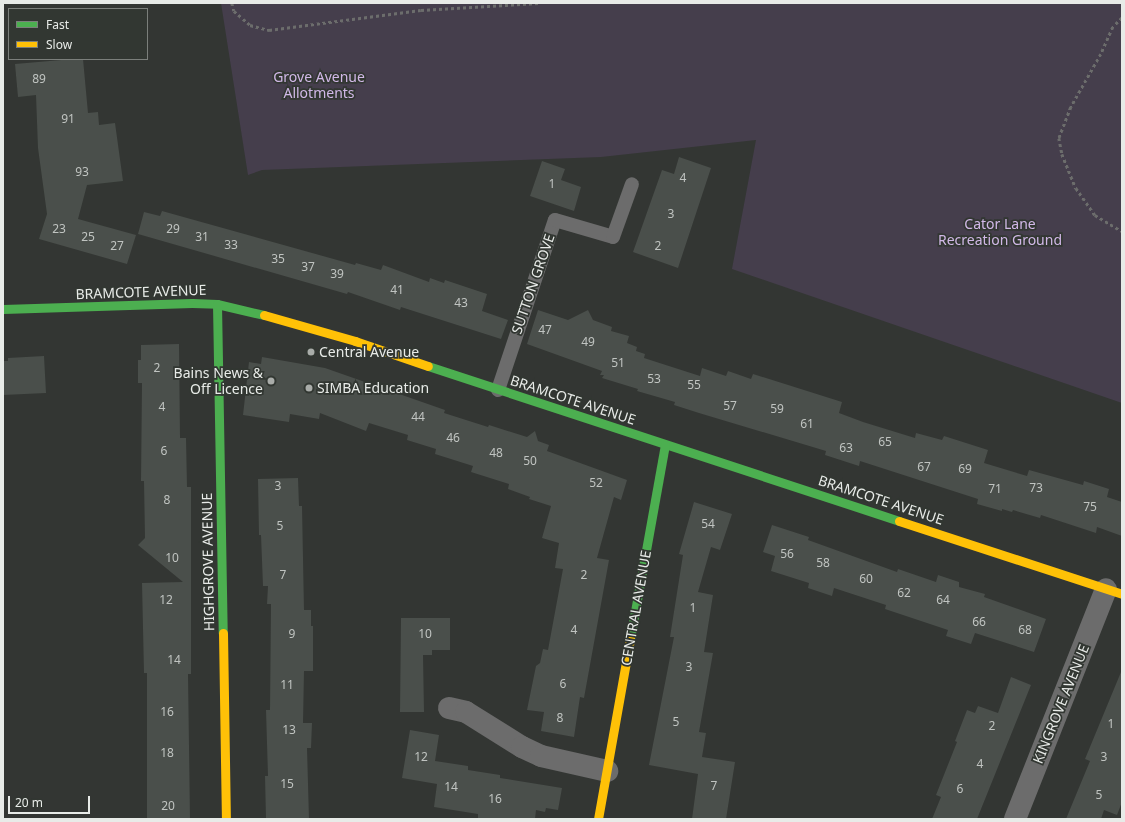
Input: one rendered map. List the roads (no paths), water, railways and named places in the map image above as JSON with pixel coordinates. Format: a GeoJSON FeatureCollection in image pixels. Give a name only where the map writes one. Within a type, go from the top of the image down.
{"type":"FeatureCollection","features":[{"type":"Feature","properties":{"kind":"street","name":"BRAMCOTE AVENUE"},"geometry":{"type":"LineString","coordinates":[[3,309],[174,303],[217,304],[275,317],[355,341],[498,390],[1114,591]]}},
{"type":"Feature","properties":{"kind":"street","name":"HIGHGROVE AVENUE"},"geometry":{"type":"LineString","coordinates":[[217,304],[226,819]]}},
{"type":"Feature","properties":{"kind":"street","name":"CENTRAL AVENUE"},"geometry":{"type":"LineString","coordinates":[[600,819],[607,771],[665,445]]}},
{"type":"Feature","properties":{"kind":"street","name":"KINGROVE AVENUE"},"geometry":{"type":"LineString","coordinates":[[1016,819],[1114,591]]}},
{"type":"Feature","properties":{"kind":"street"},"geometry":{"type":"LineString","coordinates":[[449,708],[466,712],[522,747],[541,756],[607,771]]}},
{"type":"Feature","properties":{"kind":"lane","name":"SUTTON GROVE"},"geometry":{"type":"LineString","coordinates":[[498,390],[555,220],[613,237],[632,184]]}},
{"type":"Feature","properties":{"kind":"place","name":"Central Avenue"},"geometry":{"type":"Point","coordinates":[311,352]}},
{"type":"Feature","properties":{"kind":"place","name":"Bains News & Off Licence"},"geometry":{"type":"Point","coordinates":[271,381]}},
{"type":"Feature","properties":{"kind":"place","name":"SIMBA Education"},"geometry":{"type":"Point","coordinates":[309,388]}},
{"type":"Feature","properties":{"kind":"park label","name":"Grove Avenue Allotments"},"geometry":{"type":"Point","coordinates":[319,86]}},
{"type":"Feature","properties":{"kind":"park label","name":"Cator Lane Recreation Ground"},"geometry":{"type":"Point","coordinates":[1000,232]}}]}
